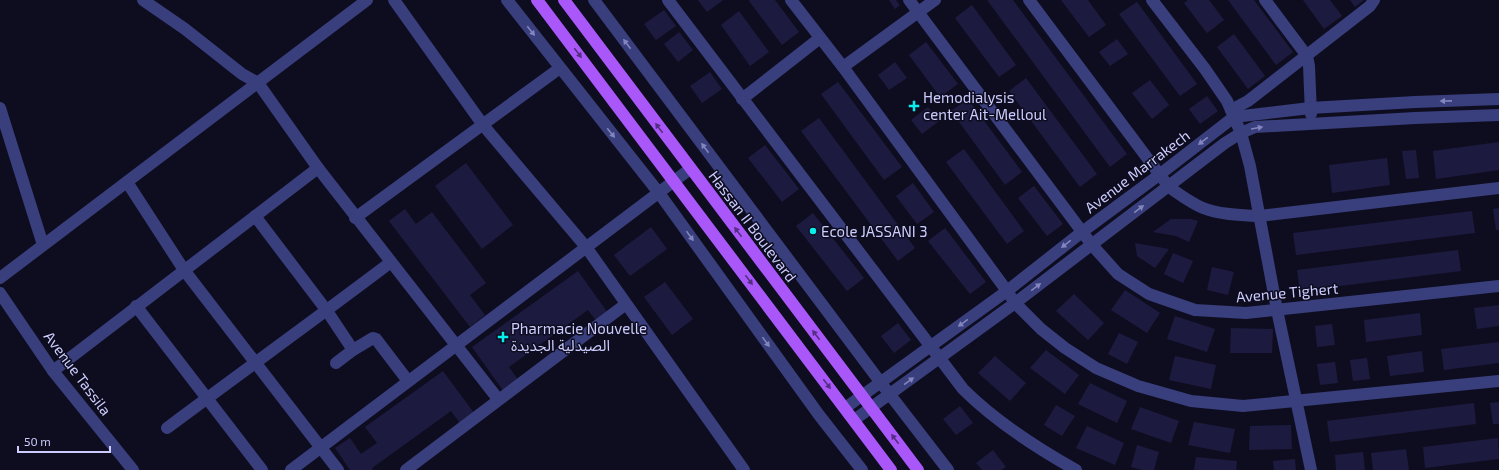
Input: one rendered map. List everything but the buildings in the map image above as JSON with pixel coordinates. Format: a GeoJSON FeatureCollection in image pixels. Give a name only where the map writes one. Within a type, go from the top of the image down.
{"type":"FeatureCollection","features":[{"type":"Feature","properties":{"kind":"main road"},"geometry":{"type":"LineString","coordinates":[[537,0],[891,470]]}},
{"type":"Feature","properties":{"kind":"main road","name":"Hassan II Boulevard"},"geometry":{"type":"LineString","coordinates":[[564,0],[918,470]]}},
{"type":"Feature","properties":{"kind":"street"},"geometry":{"type":"LineString","coordinates":[[143,0],[184,29],[242,74],[258,83],[355,218],[498,399]]}},
{"type":"Feature","properties":{"kind":"street"},"geometry":{"type":"LineString","coordinates":[[0,278],[367,0]]}},
{"type":"Feature","properties":{"kind":"street"},"geometry":{"type":"LineString","coordinates":[[394,0],[483,125],[586,247],[744,470]]}},
{"type":"Feature","properties":{"kind":"street"},"geometry":{"type":"LineString","coordinates":[[507,0],[659,192],[819,415],[862,470]]}},
{"type":"Feature","properties":{"kind":"street"},"geometry":{"type":"LineString","coordinates":[[594,0],[948,470]]}},
{"type":"Feature","properties":{"kind":"street"},"geometry":{"type":"LineString","coordinates":[[668,0],[939,360],[963,389],[975,401],[1020,437],[1076,470]]}},
{"type":"Feature","properties":{"kind":"street","name":"Avenue Tighert"},"geometry":{"type":"LineString","coordinates":[[909,0],[1092,245],[1118,274],[1149,294],[1195,310],[1246,313],[1499,286]]}},
{"type":"Feature","properties":{"kind":"street"},"geometry":{"type":"LineString","coordinates":[[843,67],[935,0]]}},
{"type":"Feature","properties":{"kind":"street"},"geometry":{"type":"LineString","coordinates":[[1029,0],[1169,187],[1184,198],[1204,208],[1227,214],[1259,216],[1499,188]]}},
{"type":"Feature","properties":{"kind":"street"},"geometry":{"type":"LineString","coordinates":[[1152,0],[1205,69],[1227,101],[1240,133],[1250,166],[1311,470]]}},
{"type":"Feature","properties":{"kind":"street"},"geometry":{"type":"LineString","coordinates":[[1265,0],[1307,56],[1309,66],[1310,108],[1312,123]]}},
{"type":"Feature","properties":{"kind":"street","name":"Avenue Marrakech"},"geometry":{"type":"LineString","coordinates":[[845,408],[1007,291],[1082,232],[1159,175],[1232,113],[1370,6],[1374,0]]}},
{"type":"Feature","properties":{"kind":"street"},"geometry":{"type":"LineString","coordinates":[[794,1],[1015,303],[1041,329],[1065,348],[1096,368],[1138,386],[1191,401],[1243,406],[1499,381]]}},
{"type":"Feature","properties":{"kind":"street"},"geometry":{"type":"LineString","coordinates":[[742,99],[820,38]]}},
{"type":"Feature","properties":{"kind":"street"},"geometry":{"type":"LineString","coordinates":[[355,218],[560,68]]}},
{"type":"Feature","properties":{"kind":"street"},"geometry":{"type":"LineString","coordinates":[[1232,113],[1416,102],[1499,99]]}},
{"type":"Feature","properties":{"kind":"street"},"geometry":{"type":"LineString","coordinates":[[1468,100],[1471,116]]}},
{"type":"Feature","properties":{"kind":"street"},"geometry":{"type":"LineString","coordinates":[[1415,118],[1416,102]]}},
{"type":"Feature","properties":{"kind":"street"},"geometry":{"type":"LineString","coordinates":[[0,108],[43,245]]}},
{"type":"Feature","properties":{"kind":"street","name":"Avenue Marrakech"},"geometry":{"type":"LineString","coordinates":[[854,420],[939,360],[1240,133],[1255,127],[1312,123],[1499,115]]}},
{"type":"Feature","properties":{"kind":"street"},"geometry":{"type":"LineString","coordinates":[[53,371],[318,168]]}},
{"type":"Feature","properties":{"kind":"street"},"geometry":{"type":"LineString","coordinates":[[291,470],[690,169]]}},
{"type":"Feature","properties":{"kind":"street"},"geometry":{"type":"LineString","coordinates":[[127,182],[184,270],[338,470]]}},
{"type":"Feature","properties":{"kind":"street"},"geometry":{"type":"LineString","coordinates":[[255,216],[327,311],[353,350]]}},
{"type":"Feature","properties":{"kind":"street"},"geometry":{"type":"LineString","coordinates":[[167,428],[255,362],[327,311],[391,262]]}},
{"type":"Feature","properties":{"kind":"street","name":"Avenue Tassila"},"geometry":{"type":"LineString","coordinates":[[0,293],[53,371],[133,470]]}},
{"type":"Feature","properties":{"kind":"street"},"geometry":{"type":"LineString","coordinates":[[406,470],[498,399],[626,304]]}},
{"type":"Feature","properties":{"kind":"street"},"geometry":{"type":"LineString","coordinates":[[136,306],[262,470]]}},
{"type":"Feature","properties":{"kind":"street"},"geometry":{"type":"LineString","coordinates":[[336,363],[370,338],[374,338],[408,381]]}},
{"type":"Feature","properties":{"kind":"place","name":"Hemodialysis center Ait-Melloul"},"geometry":{"type":"Point","coordinates":[914,106]}},
{"type":"Feature","properties":{"kind":"place","name":"Ecole JASSANI 3"},"geometry":{"type":"Point","coordinates":[813,231]}},
{"type":"Feature","properties":{"kind":"place","name":"Pharmacie Nouvelle الصيدلية الجديدة"},"geometry":{"type":"Point","coordinates":[503,337]}}]}
